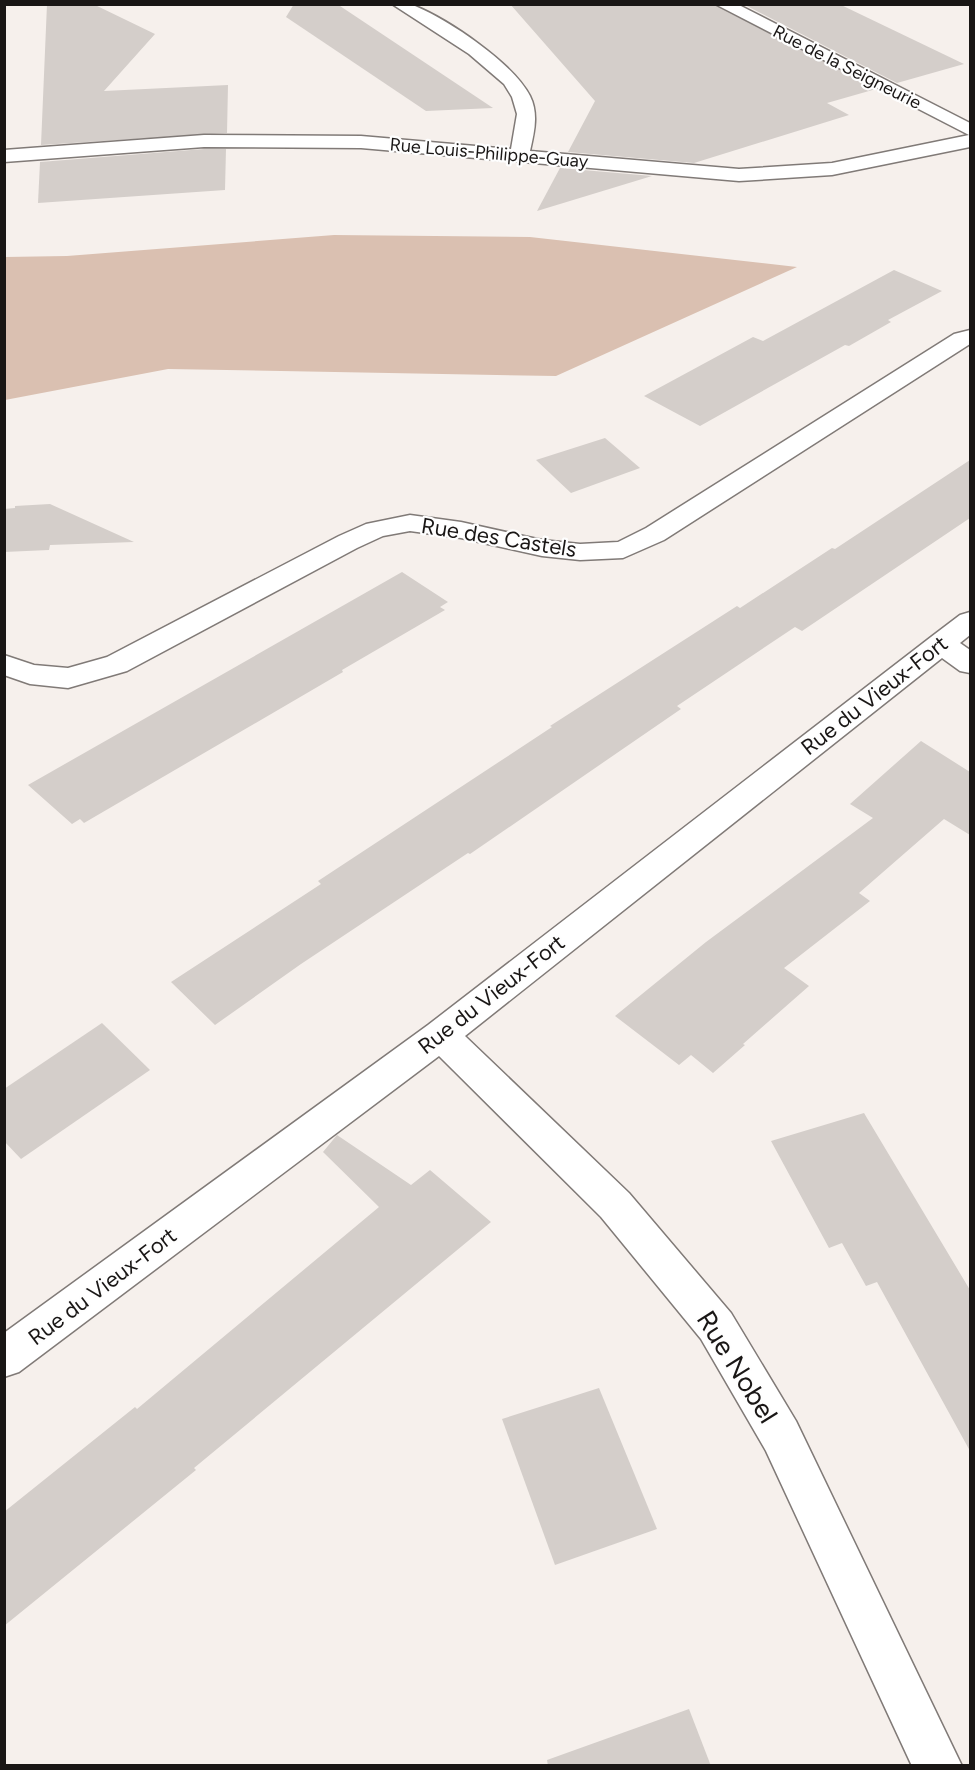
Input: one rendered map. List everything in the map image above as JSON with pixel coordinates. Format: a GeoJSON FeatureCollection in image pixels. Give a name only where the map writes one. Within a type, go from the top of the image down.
{"type":"FeatureCollection","features":[{"type":"Feature","properties":{"kind":"street"},"geometry":{"type":"LineString","coordinates":[[400,4],[485,56],[508,78],[521,95],[526,113],[520,155]]}},
{"type":"Feature","properties":{"kind":"street","name":"Rue de la Seigneurie"},"geometry":{"type":"LineString","coordinates":[[723,4],[970,130]]}},
{"type":"Feature","properties":{"kind":"street","name":"Rue Louis-Philippe-Guay"},"geometry":{"type":"LineString","coordinates":[[4,156],[204,141],[361,142],[739,175],[832,169],[970,141]]}},
{"type":"Feature","properties":{"kind":"street","name":"Rue des Castels"},"geometry":{"type":"LineString","coordinates":[[4,664],[30,674],[68,678],[117,664],[375,530],[410,523],[461,530],[542,548],[580,552],[624,550],[655,534],[962,339],[970,337]]}},
{"type":"Feature","properties":{"kind":"street","name":"Rue du Vieux-Fort"},"geometry":{"type":"LineString","coordinates":[[4,1358],[441,1035],[970,621]]}},
{"type":"Feature","properties":{"kind":"street"},"geometry":{"type":"LineString","coordinates":[[941,643],[970,664]]}},
{"type":"Feature","properties":{"kind":"street","name":"Rue Nobel"},"geometry":{"type":"LineString","coordinates":[[441,1035],[615,1205],[716,1326],[781,1436],[938,1766]]}},
{"type":"Feature","properties":{"kind":"shaded area"},"geometry":{"type":"Polygon","coordinates":[[[334,235],[530,237],[797,267],[556,376],[168,369],[5,400],[5,257],[67,256],[334,235]]]}},
{"type":"Feature","properties":{"kind":"building"},"geometry":{"type":"Polygon","coordinates":[[[47,4],[93,4],[155,34],[104,91],[228,85],[227,133],[41,145],[47,4]]]}},
{"type":"Feature","properties":{"kind":"building"},"geometry":{"type":"Polygon","coordinates":[[[294,4],[337,4],[493,108],[426,111],[286,17],[294,4]]]}},
{"type":"Feature","properties":{"kind":"building"},"geometry":{"type":"Polygon","coordinates":[[[510,4],[713,4],[876,89],[827,103],[849,115],[694,163],[568,152],[595,101],[510,4]]]}},
{"type":"Feature","properties":{"kind":"building"},"geometry":{"type":"Polygon","coordinates":[[[743,4],[839,4],[964,64],[897,83],[743,4]]]}},
{"type":"Feature","properties":{"kind":"building"},"geometry":{"type":"Polygon","coordinates":[[[226,149],[225,190],[38,203],[40,162],[226,149]]]}},
{"type":"Feature","properties":{"kind":"building"},"geometry":{"type":"Polygon","coordinates":[[[560,168],[652,176],[537,211],[560,168]]]}},
{"type":"Feature","properties":{"kind":"building"},"geometry":{"type":"Polygon","coordinates":[[[894,270],[942,291],[888,320],[891,322],[849,346],[845,345],[700,426],[644,396],[753,337],[763,341],[894,270]]]}},
{"type":"Feature","properties":{"kind":"building"},"geometry":{"type":"Polygon","coordinates":[[[605,438],[640,468],[571,493],[536,460],[605,438]]]}},
{"type":"Feature","properties":{"kind":"building"},"geometry":{"type":"Polygon","coordinates":[[[970,460],[970,518],[802,631],[795,627],[677,706],[681,709],[470,854],[468,853],[301,964],[215,1025],[171,982],[321,884],[318,881],[552,727],[550,726],[737,606],[740,608],[832,548],[835,549],[970,460]]]}},
{"type":"Feature","properties":{"kind":"building"},"geometry":{"type":"Polygon","coordinates":[[[50,504],[134,542],[50,545],[49,550],[4,552],[4,509],[50,504]]]}},
{"type":"Feature","properties":{"kind":"building"},"geometry":{"type":"Polygon","coordinates":[[[402,572],[448,602],[440,607],[445,610],[84,823],[80,819],[72,824],[28,785],[402,572]]]}},
{"type":"Feature","properties":{"kind":"building"},"geometry":{"type":"Polygon","coordinates":[[[921,741],[970,772],[970,835],[944,819],[859,893],[870,901],[784,968],[809,986],[743,1044],[745,1045],[713,1073],[691,1055],[679,1065],[615,1016],[706,942],[873,818],[850,804],[921,741]]]}},
{"type":"Feature","properties":{"kind":"building"},"geometry":{"type":"Polygon","coordinates":[[[102,1023],[150,1070],[21,1159],[4,1141],[4,1089],[102,1023]]]}},
{"type":"Feature","properties":{"kind":"building"},"geometry":{"type":"Polygon","coordinates":[[[864,1113],[970,1290],[970,1451],[877,1282],[866,1286],[842,1243],[829,1248],[771,1141],[864,1113]]]}},
{"type":"Feature","properties":{"kind":"building"},"geometry":{"type":"Polygon","coordinates":[[[337,1135],[411,1185],[430,1170],[491,1222],[194,1468],[196,1470],[4,1626],[4,1512],[135,1407],[137,1409],[379,1207],[323,1152],[337,1135]]]}},
{"type":"Feature","properties":{"kind":"building"},"geometry":{"type":"Polygon","coordinates":[[[599,1388],[657,1529],[555,1565],[502,1419],[599,1388]]]}},
{"type":"Feature","properties":{"kind":"building"},"geometry":{"type":"Polygon","coordinates":[[[689,1709],[711,1766],[548,1766],[547,1760],[689,1709]]]}}]}
